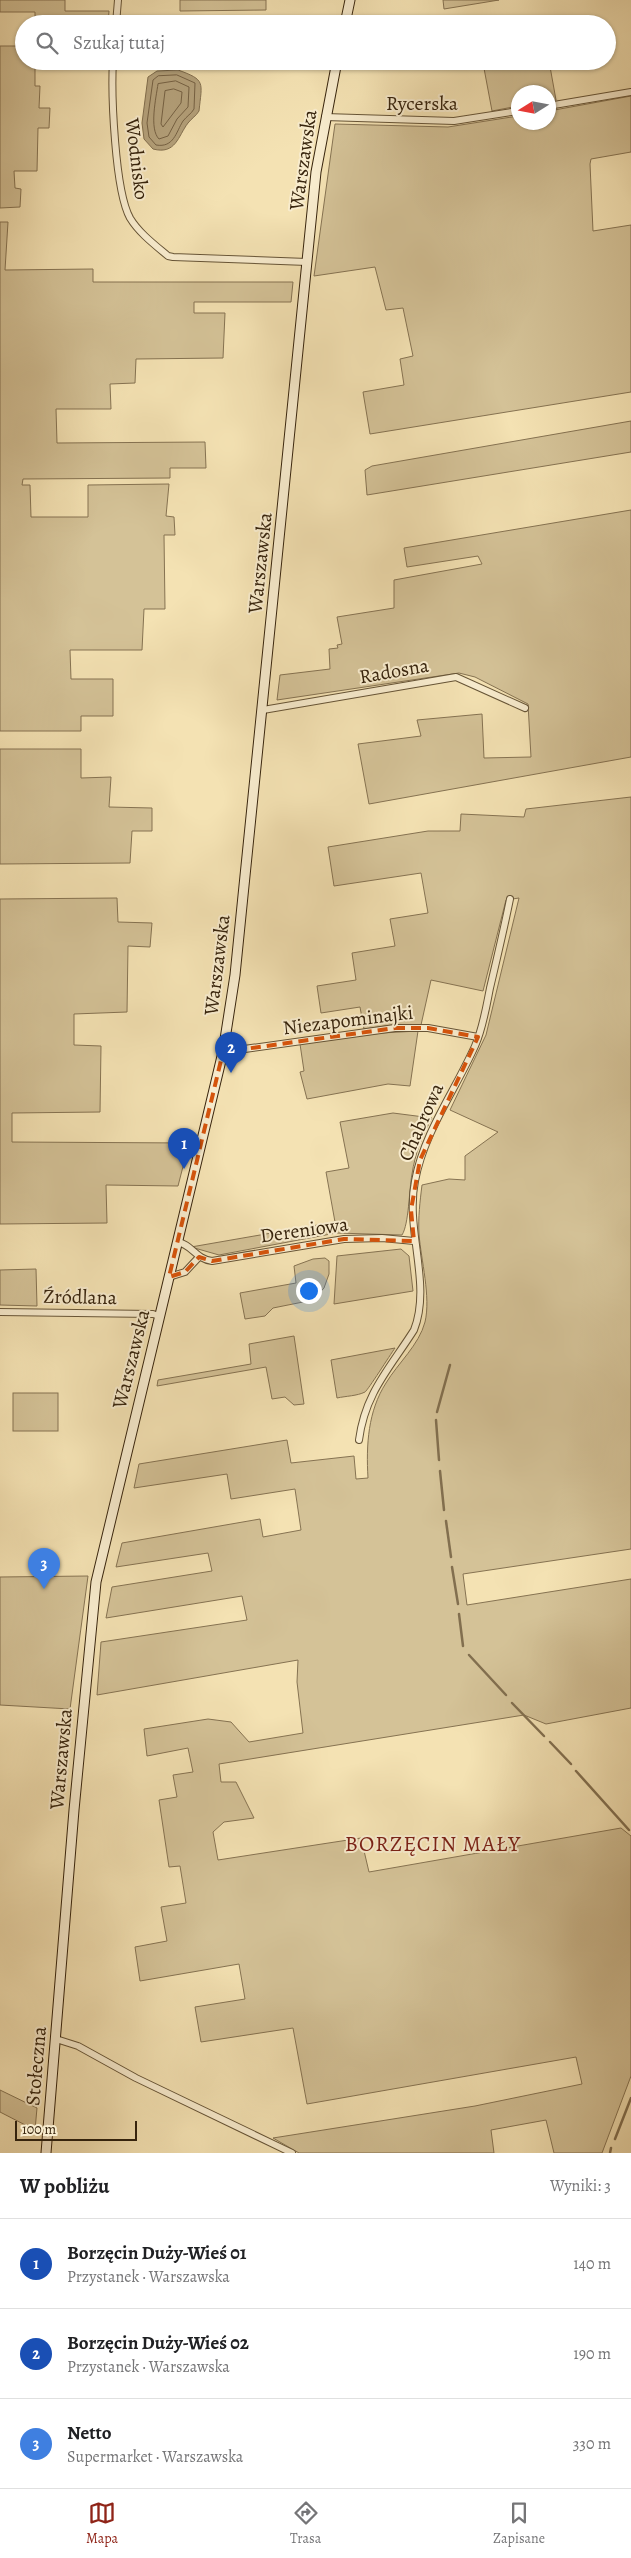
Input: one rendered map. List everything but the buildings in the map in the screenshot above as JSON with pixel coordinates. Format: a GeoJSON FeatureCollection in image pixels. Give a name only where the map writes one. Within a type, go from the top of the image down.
{"type":"FeatureCollection","features":[{"type":"Feature","properties":{"kind":"main road"},"geometry":{"type":"LineString","coordinates":[[347,15],[350,0]]}},
{"type":"Feature","properties":{"kind":"main road","name":"Warszawska"},"geometry":{"type":"LineString","coordinates":[[58,2012],[74,1810],[96,1582],[223,1052],[235,975],[316,172],[335,70]]}},
{"type":"Feature","properties":{"kind":"main road","name":"Stołeczna"},"geometry":{"type":"LineString","coordinates":[[46,2153],[58,2012]]}},
{"type":"Feature","properties":{"kind":"street"},"geometry":{"type":"LineString","coordinates":[[117,15],[118,0]]}},
{"type":"Feature","properties":{"kind":"street","name":"Wodnisko"},"geometry":{"type":"LineString","coordinates":[[113,70],[120,179],[127,211],[141,231],[168,256],[173,257],[307,262]]}},
{"type":"Feature","properties":{"kind":"street"},"geometry":{"type":"LineString","coordinates":[[556,105],[631,92]]}},
{"type":"Feature","properties":{"kind":"street","name":"Rycerska"},"geometry":{"type":"LineString","coordinates":[[325,117],[454,121],[511,112]]}},
{"type":"Feature","properties":{"kind":"street","name":"Radosna"},"geometry":{"type":"LineString","coordinates":[[263,710],[456,677],[525,708]]}},
{"type":"Feature","properties":{"kind":"street","name":"Chabrowa"},"geometry":{"type":"LineString","coordinates":[[359,1440],[366,1406],[410,1338],[419,1319],[419,1280],[411,1210],[414,1181],[420,1160],[483,1023],[510,899]]}},
{"type":"Feature","properties":{"kind":"street","name":"Niezapominajki"},"geometry":{"type":"LineString","coordinates":[[223,1052],[395,1028],[428,1028],[478,1037]]}},
{"type":"Feature","properties":{"kind":"street","name":"Dereniowa"},"geometry":{"type":"LineString","coordinates":[[199,1257],[212,1261],[344,1239],[382,1238],[414,1241]]}},
{"type":"Feature","properties":{"kind":"street"},"geometry":{"type":"LineString","coordinates":[[169,1277],[185,1272],[199,1257],[187,1244],[177,1242]]}},
{"type":"Feature","properties":{"kind":"street","name":"Źródlana"},"geometry":{"type":"LineString","coordinates":[[0,1312],[154,1314],[159,1316]]}},
{"type":"Feature","properties":{"kind":"street"},"geometry":{"type":"LineString","coordinates":[[56,2039],[78,2046],[136,2078],[292,2153]]}},
{"type":"Feature","properties":{"kind":"highlighted area"},"geometry":{"type":"Polygon","coordinates":[[[395,1028],[428,1028],[478,1037],[420,1160],[411,1210],[414,1241],[344,1239],[212,1261],[199,1257],[185,1272],[169,1277],[223,1052],[395,1028]]]}},
{"type":"Feature","properties":{"kind":"shaded area"},"geometry":{"type":"Polygon","coordinates":[[[0,0],[65,0],[65,11],[109,11],[109,15],[35,15],[35,12],[0,12],[0,0]]]}},
{"type":"Feature","properties":{"kind":"shaded area"},"geometry":{"type":"Polygon","coordinates":[[[180,0],[266,0],[266,10],[180,11],[180,0]]]}},
{"type":"Feature","properties":{"kind":"shaded area"},"geometry":{"type":"Polygon","coordinates":[[[443,0],[499,0],[444,9],[443,0]]]}},
{"type":"Feature","properties":{"kind":"shaded area"},"geometry":{"type":"Polygon","coordinates":[[[0,46],[15,46],[15,70],[35,70],[35,86],[40,86],[39,108],[50,108],[49,128],[38,128],[37,171],[14,171],[15,188],[21,189],[20,207],[0,208],[0,46]]]}},
{"type":"Feature","properties":{"kind":"shaded area"},"geometry":{"type":"Polygon","coordinates":[[[484,70],[551,70],[553,85],[511,85],[511,107],[492,111],[484,70]]]}},
{"type":"Feature","properties":{"kind":"shaded area"},"geometry":{"type":"Polygon","coordinates":[[[631,96],[631,152],[591,159],[590,164],[593,231],[631,225],[631,392],[370,434],[363,392],[404,385],[400,359],[413,356],[403,308],[386,310],[375,267],[314,276],[335,124],[448,127],[511,117],[511,130],[556,130],[556,110],[631,96]]]}},
{"type":"Feature","properties":{"kind":"shaded area"},"geometry":{"type":"Polygon","coordinates":[[[0,222],[8,222],[5,270],[93,269],[93,282],[293,282],[291,302],[194,302],[194,313],[225,313],[223,358],[136,359],[135,383],[110,384],[111,409],[56,409],[57,443],[205,442],[206,468],[170,468],[170,478],[23,479],[22,485],[30,485],[31,517],[88,517],[88,485],[169,484],[166,516],[174,517],[175,535],[164,535],[165,609],[144,609],[142,650],[70,650],[71,679],[113,679],[113,716],[81,716],[81,731],[0,731],[0,222]]]}},
{"type":"Feature","properties":{"kind":"shaded area"},"geometry":{"type":"Polygon","coordinates":[[[631,421],[631,452],[367,495],[365,470],[372,466],[631,421]]]}},
{"type":"Feature","properties":{"kind":"shaded area"},"geometry":{"type":"Polygon","coordinates":[[[631,510],[631,757],[369,804],[358,744],[421,736],[417,720],[482,714],[484,758],[531,757],[528,704],[475,677],[459,673],[277,700],[280,675],[330,669],[329,649],[338,648],[337,645],[342,644],[337,617],[394,608],[394,580],[482,564],[478,556],[407,567],[404,548],[631,510]]]}},
{"type":"Feature","properties":{"kind":"shaded area"},"geometry":{"type":"Polygon","coordinates":[[[0,749],[81,749],[81,778],[111,777],[109,807],[152,808],[152,831],[132,831],[130,863],[0,864],[0,749]]]}},
{"type":"Feature","properties":{"kind":"shaded area"},"geometry":{"type":"Polygon","coordinates":[[[631,797],[631,1549],[463,1574],[467,1605],[631,1579],[631,1708],[546,1724],[524,1715],[219,1764],[221,1782],[236,1782],[254,1818],[224,1822],[213,1832],[218,1860],[361,1838],[369,1872],[621,1828],[631,1836],[631,2076],[602,2153],[554,2153],[546,2120],[491,2130],[494,2153],[299,2153],[273,2138],[475,2106],[582,2084],[576,2057],[307,2104],[293,2028],[201,2042],[195,2007],[245,1999],[239,1964],[140,1981],[135,1947],[167,1941],[161,1907],[186,1903],[180,1866],[169,1867],[159,1800],[177,1797],[173,1775],[193,1772],[188,1748],[147,1756],[144,1729],[208,1719],[231,1722],[249,1742],[303,1733],[297,1682],[298,1660],[97,1695],[101,1642],[247,1620],[242,1596],[106,1618],[112,1587],[212,1571],[208,1553],[116,1567],[122,1543],[260,1519],[263,1537],[301,1530],[295,1489],[231,1499],[227,1474],[134,1488],[139,1464],[287,1440],[291,1463],[354,1456],[356,1479],[368,1478],[368,1441],[375,1405],[386,1383],[418,1338],[427,1312],[419,1228],[422,1185],[449,1179],[465,1180],[465,1156],[498,1132],[450,1110],[486,1035],[519,898],[506,900],[483,991],[431,980],[421,1025],[392,1025],[364,1029],[360,1007],[321,1013],[317,986],[356,980],[352,953],[395,946],[390,919],[428,913],[421,873],[334,886],[328,847],[428,831],[460,831],[461,814],[524,817],[526,809],[631,797]]]}},
{"type":"Feature","properties":{"kind":"shaded area"},"geometry":{"type":"Polygon","coordinates":[[[117,898],[118,922],[152,923],[150,947],[128,946],[127,1012],[74,1014],[74,1045],[101,1046],[100,1112],[12,1113],[12,1142],[189,1143],[178,1186],[106,1185],[107,1223],[0,1224],[0,899],[117,898]]]}},
{"type":"Feature","properties":{"kind":"shaded area"},"geometry":{"type":"Polygon","coordinates":[[[418,1031],[410,1086],[388,1084],[307,1099],[300,1072],[304,1071],[300,1044],[382,1033],[418,1031]]]}},
{"type":"Feature","properties":{"kind":"shaded area"},"geometry":{"type":"Polygon","coordinates":[[[393,1113],[432,1118],[422,1138],[415,1159],[406,1223],[402,1235],[336,1233],[219,1255],[191,1247],[335,1222],[326,1172],[349,1168],[340,1122],[393,1113]]]}},
{"type":"Feature","properties":{"kind":"shaded area"},"geometry":{"type":"Polygon","coordinates":[[[401,1249],[409,1256],[413,1291],[334,1304],[337,1256],[401,1249]]]}},
{"type":"Feature","properties":{"kind":"shaded area"},"geometry":{"type":"Polygon","coordinates":[[[325,1258],[329,1261],[329,1274],[324,1288],[313,1300],[273,1308],[265,1316],[245,1319],[240,1293],[296,1283],[294,1266],[313,1259],[325,1258]]]}},
{"type":"Feature","properties":{"kind":"shaded area"},"geometry":{"type":"Polygon","coordinates":[[[36,1269],[37,1306],[0,1305],[0,1270],[36,1269]]]}},
{"type":"Feature","properties":{"kind":"shaded area"},"geometry":{"type":"Polygon","coordinates":[[[294,1336],[304,1404],[294,1405],[285,1397],[272,1399],[266,1367],[157,1386],[158,1380],[251,1364],[249,1344],[294,1336]]]}},
{"type":"Feature","properties":{"kind":"shaded area"},"geometry":{"type":"Polygon","coordinates":[[[395,1348],[365,1392],[337,1398],[331,1360],[395,1348]]]}},
{"type":"Feature","properties":{"kind":"shaded area"},"geometry":{"type":"Polygon","coordinates":[[[13,1393],[58,1393],[58,1431],[13,1431],[13,1393]]]}},
{"type":"Feature","properties":{"kind":"shaded area"},"geometry":{"type":"Polygon","coordinates":[[[88,1576],[70,1709],[0,1705],[0,1577],[88,1576]]]}},
{"type":"Feature","properties":{"kind":"shaded area"},"geometry":{"type":"Polygon","coordinates":[[[0,2090],[37,2108],[35,2130],[0,2112],[0,2090]]]}},
{"type":"Feature","properties":{"kind":"water"},"geometry":{"type":"Polygon","coordinates":[[[178,70],[194,77],[200,83],[199,111],[188,123],[172,147],[161,150],[153,149],[144,139],[142,123],[148,77],[157,71],[178,70]]]}},
{"type":"Feature","properties":{"kind":"waterway"},"geometry":{"type":"LineString","coordinates":[[437,1412],[450,1365]]}},
{"type":"Feature","properties":{"kind":"waterway"},"geometry":{"type":"LineString","coordinates":[[436,1420],[439,1460]]}},
{"type":"Feature","properties":{"kind":"waterway"},"geometry":{"type":"LineString","coordinates":[[440,1471],[444,1510]]}},
{"type":"Feature","properties":{"kind":"waterway"},"geometry":{"type":"LineString","coordinates":[[446,1521],[451,1557]]}},
{"type":"Feature","properties":{"kind":"waterway"},"geometry":{"type":"LineString","coordinates":[[452,1567],[458,1604]]}},
{"type":"Feature","properties":{"kind":"waterway"},"geometry":{"type":"LineString","coordinates":[[459,1614],[463,1646]]}},
{"type":"Feature","properties":{"kind":"waterway"},"geometry":{"type":"LineString","coordinates":[[469,1655],[506,1695]]}},
{"type":"Feature","properties":{"kind":"waterway"},"geometry":{"type":"LineString","coordinates":[[512,1703],[544,1736]]}},
{"type":"Feature","properties":{"kind":"waterway"},"geometry":{"type":"LineString","coordinates":[[550,1742],[571,1764]]}},
{"type":"Feature","properties":{"kind":"waterway"},"geometry":{"type":"LineString","coordinates":[[576,1771],[629,1830]]}},
{"type":"Feature","properties":{"kind":"waterway"},"geometry":{"type":"LineString","coordinates":[[615,2139],[631,2098]]}},
{"type":"Feature","properties":{"kind":"waterway"},"geometry":{"type":"LineString","coordinates":[[610,2153],[611,2148]]}},
{"type":"Feature","properties":{"kind":"place","name":"Borzęcin Duży-Wieś 02"},"geometry":{"type":"Point","coordinates":[231,1073]}},
{"type":"Feature","properties":{"kind":"place","name":"Borzęcin Duży-Wieś 01"},"geometry":{"type":"Point","coordinates":[184,1169]}},
{"type":"Feature","properties":{"kind":"place","name":"Netto"},"geometry":{"type":"Point","coordinates":[44,1589]}},
{"type":"Feature","properties":{"kind":"district","name":"BORZĘCIN MAŁY"},"geometry":{"type":"Point","coordinates":[433,1844]}}]}
